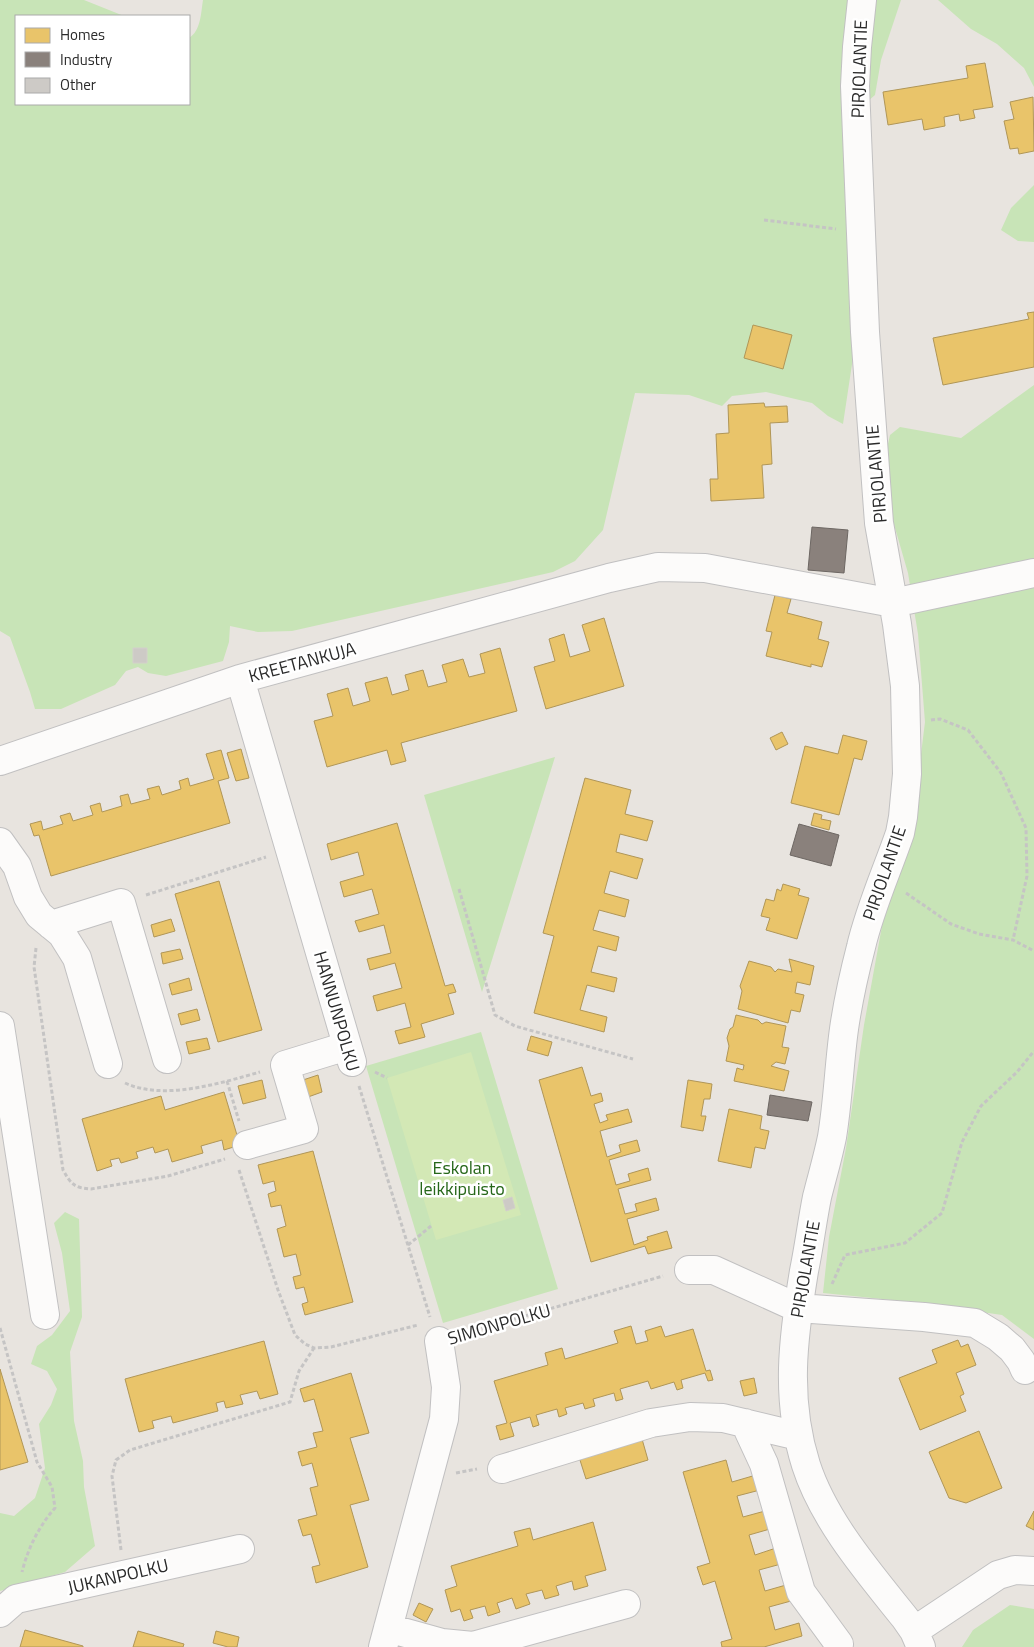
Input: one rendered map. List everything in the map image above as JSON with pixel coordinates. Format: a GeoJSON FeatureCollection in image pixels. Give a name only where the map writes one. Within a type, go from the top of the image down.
{"type":"FeatureCollection","features":[{"type":"Feature","properties":{"kind":"street","name":"PIRJOLANTIE"},"geometry":{"type":"LineString","coordinates":[[862,0],[856,48],[855,86],[865,332],[879,522],[902,660],[907,774],[904,817],[900,833],[865,928],[850,997],[844,1030],[832,1138],[816,1202],[809,1309],[792,1353],[792,1378],[798,1436],[811,1478],[826,1510],[917,1639]]}},
{"type":"Feature","properties":{"kind":"street","name":"KREETANKUJA"},"geometry":{"type":"LineString","coordinates":[[0,761],[240,679],[609,578],[658,567],[705,568],[893,603]]}},
{"type":"Feature","properties":{"kind":"street"},"geometry":{"type":"LineString","coordinates":[[893,603],[1034,572]]}},
{"type":"Feature","properties":{"kind":"street","name":"HANNUNPOLKU"},"geometry":{"type":"LineString","coordinates":[[240,679],[349,1054]]}},
{"type":"Feature","properties":{"kind":"street"},"geometry":{"type":"LineString","coordinates":[[0,842],[17,866],[28,897],[45,920],[62,934],[77,958],[108,1064]]}},
{"type":"Feature","properties":{"kind":"street"},"geometry":{"type":"LineString","coordinates":[[45,920],[121,902],[167,1060]]}},
{"type":"Feature","properties":{"kind":"street"},"geometry":{"type":"LineString","coordinates":[[0,1026],[45,1315]]}},
{"type":"Feature","properties":{"kind":"street"},"geometry":{"type":"LineString","coordinates":[[244,1150],[304,1129],[285,1065],[349,1054]]}},
{"type":"Feature","properties":{"kind":"street"},"geometry":{"type":"LineString","coordinates":[[689,1270],[714,1270],[809,1309],[924,1317],[975,1323],[998,1337],[1012,1349],[1025,1370]]}},
{"type":"Feature","properties":{"kind":"street","name":"SIMONPOLKU"},"geometry":{"type":"LineString","coordinates":[[386,1638],[444,1419],[446,1387],[435,1331]]}},
{"type":"Feature","properties":{"kind":"street"},"geometry":{"type":"LineString","coordinates":[[502,1469],[652,1423],[690,1417],[723,1418],[798,1436]]}},
{"type":"Feature","properties":{"kind":"street"},"geometry":{"type":"LineString","coordinates":[[745,1423],[764,1464],[801,1592],[839,1644]]}},
{"type":"Feature","properties":{"kind":"street","name":"JUKANPOLKU"},"geometry":{"type":"LineString","coordinates":[[8,1606],[124,1575],[240,1549]]}},
{"type":"Feature","properties":{"kind":"street"},"geometry":{"type":"LineString","coordinates":[[917,1639],[998,1575],[1014,1570],[1034,1571]]}},
{"type":"Feature","properties":{"kind":"street"},"geometry":{"type":"LineString","coordinates":[[386,1638],[473,1646],[626,1604]]}},
{"type":"Feature","properties":{"kind":"path"},"geometry":{"type":"LineString","coordinates":[[764,220],[861,233]]}},
{"type":"Feature","properties":{"kind":"path"},"geometry":{"type":"LineString","coordinates":[[906,721],[940,720],[968,730],[1001,773],[1026,828],[1027,876],[1013,940]]}},
{"type":"Feature","properties":{"kind":"path"},"geometry":{"type":"LineString","coordinates":[[121,902],[290,850]]}},
{"type":"Feature","properties":{"kind":"path"},"geometry":{"type":"LineString","coordinates":[[883,881],[918,900],[951,924],[979,934],[1013,940],[1034,950]]}},
{"type":"Feature","properties":{"kind":"path"},"geometry":{"type":"LineString","coordinates":[[460,889],[495,1015],[515,1026],[633,1059]]}},
{"type":"Feature","properties":{"kind":"path"},"geometry":{"type":"LineString","coordinates":[[45,920],[34,967],[63,1170],[70,1182],[80,1188],[91,1189],[168,1176],[244,1150]]}},
{"type":"Feature","properties":{"kind":"path"},"geometry":{"type":"LineString","coordinates":[[809,1309],[845,1255],[905,1243],[942,1213],[962,1142],[981,1106],[1017,1072],[1034,1051]]}},
{"type":"Feature","properties":{"kind":"path","name":"HANNUNPOLKU"},"geometry":{"type":"LineString","coordinates":[[349,1054],[435,1331]]}},
{"type":"Feature","properties":{"kind":"path"},"geometry":{"type":"LineString","coordinates":[[108,1064],[118,1080],[132,1086],[157,1090],[187,1089],[227,1081],[285,1065]]}},
{"type":"Feature","properties":{"kind":"path"},"geometry":{"type":"LineString","coordinates":[[227,1081],[244,1150],[239,1172],[278,1290],[296,1335],[305,1344],[314,1348],[435,1331]]}},
{"type":"Feature","properties":{"kind":"path"},"geometry":{"type":"LineString","coordinates":[[408,1246],[431,1226]]}},
{"type":"Feature","properties":{"kind":"path","name":"SIMONPOLKU"},"geometry":{"type":"LineString","coordinates":[[435,1331],[689,1270]]}},
{"type":"Feature","properties":{"kind":"path"},"geometry":{"type":"LineString","coordinates":[[0,1328],[37,1462],[52,1487],[55,1508],[42,1523],[25,1558],[8,1606]]}},
{"type":"Feature","properties":{"kind":"path"},"geometry":{"type":"LineString","coordinates":[[124,1575],[112,1476],[116,1460],[130,1450],[290,1402],[300,1371],[314,1348]]}},
{"type":"Feature","properties":{"kind":"path"},"geometry":{"type":"LineString","coordinates":[[428,1475],[460,1473],[491,1466],[502,1469]]}},
{"type":"Feature","properties":{"kind":"green space"},"geometry":{"type":"Polygon","coordinates":[[[0,0],[84,0],[122,15],[15,15],[15,105],[190,105],[190,37],[198,26],[203,0],[901,0],[881,60],[875,95],[844,122],[857,331],[843,424],[828,416],[812,403],[766,392],[732,396],[722,406],[689,395],[635,393],[603,530],[575,561],[553,572],[292,631],[258,632],[230,626],[229,642],[223,661],[166,676],[148,673],[138,667],[126,671],[115,685],[61,709],[35,709],[10,637],[0,631],[0,0]]]}},
{"type":"Feature","properties":{"kind":"green space"},"geometry":{"type":"Polygon","coordinates":[[[938,0],[1034,0],[1034,87],[1024,68],[997,44],[971,29],[938,0]]]}},
{"type":"Feature","properties":{"kind":"green space"},"geometry":{"type":"Polygon","coordinates":[[[1034,185],[1034,242],[1018,241],[1001,230],[1011,208],[1034,185]]]}},
{"type":"Feature","properties":{"kind":"green space"},"geometry":{"type":"Polygon","coordinates":[[[1034,385],[1034,1339],[1002,1315],[912,1302],[823,1293],[829,1237],[846,1148],[864,1025],[882,926],[913,818],[925,722],[918,634],[908,573],[891,514],[885,457],[890,435],[900,427],[961,438],[1034,385]]]}},
{"type":"Feature","properties":{"kind":"green space"},"geometry":{"type":"Polygon","coordinates":[[[555,757],[482,992],[424,795],[555,757]]]}},
{"type":"Feature","properties":{"kind":"green space","name":"Eskolan leikkipuisto"},"geometry":{"type":"Polygon","coordinates":[[[481,1032],[558,1289],[443,1323],[366,1066],[481,1032]]]}},
{"type":"Feature","properties":{"kind":"green space"},"geometry":{"type":"Polygon","coordinates":[[[471,1052],[521,1215],[436,1240],[387,1078],[471,1052]]]}},
{"type":"Feature","properties":{"kind":"green space"},"geometry":{"type":"Polygon","coordinates":[[[65,1212],[79,1219],[82,1317],[70,1352],[74,1421],[83,1461],[84,1487],[95,1546],[65,1572],[0,1591],[0,1513],[14,1516],[35,1498],[45,1468],[39,1424],[51,1405],[57,1389],[47,1371],[31,1364],[37,1346],[52,1335],[70,1311],[62,1253],[54,1223],[65,1212]]]}},
{"type":"Feature","properties":{"kind":"green space"},"geometry":{"type":"Polygon","coordinates":[[[1010,1605],[1034,1609],[1034,1647],[962,1647],[973,1630],[1010,1605]]]}},
{"type":"Feature","properties":{"kind":"building: Homes"},"geometry":{"type":"Polygon","coordinates":[[[985,63],[993,107],[973,110],[975,118],[960,121],[959,114],[944,117],[945,126],[924,130],[922,119],[888,125],[883,92],[968,78],[966,66],[985,63]]]}},
{"type":"Feature","properties":{"kind":"building: Homes"},"geometry":{"type":"Polygon","coordinates":[[[1033,97],[1034,151],[1019,154],[1018,148],[1010,149],[1004,121],[1014,119],[1010,102],[1033,97]]]}},
{"type":"Feature","properties":{"kind":"building: Homes"},"geometry":{"type":"Polygon","coordinates":[[[1034,312],[1034,367],[943,385],[933,338],[1029,319],[1027,313],[1034,312]]]}},
{"type":"Feature","properties":{"kind":"building: Homes"},"geometry":{"type":"Polygon","coordinates":[[[753,325],[792,335],[783,369],[744,358],[753,325]]]}},
{"type":"Feature","properties":{"kind":"building: Homes"},"geometry":{"type":"Polygon","coordinates":[[[764,403],[765,407],[787,406],[788,422],[770,423],[772,464],[762,465],[764,498],[711,501],[710,479],[718,479],[716,434],[729,433],[728,405],[764,403]]]}},
{"type":"Feature","properties":{"kind":"building: Homes"},"geometry":{"type":"Polygon","coordinates":[[[775,595],[791,599],[787,613],[822,622],[818,639],[829,642],[822,667],[811,664],[811,667],[766,656],[772,632],[766,631],[775,595]]]}},
{"type":"Feature","properties":{"kind":"building: Homes"},"geometry":{"type":"Polygon","coordinates":[[[604,618],[624,686],[546,709],[534,667],[555,661],[549,639],[564,634],[570,657],[590,651],[582,625],[604,618]]]}},
{"type":"Feature","properties":{"kind":"building: Homes"},"geometry":{"type":"Polygon","coordinates":[[[500,648],[517,711],[401,743],[406,761],[391,765],[387,750],[327,767],[314,721],[333,716],[327,694],[348,688],[353,706],[370,701],[365,683],[387,677],[392,695],[409,690],[405,675],[423,670],[428,687],[447,682],[442,665],[463,659],[469,677],[485,673],[480,654],[500,648]]]}},
{"type":"Feature","properties":{"kind":"building: Homes"},"geometry":{"type":"Polygon","coordinates":[[[782,732],[788,744],[776,750],[770,738],[782,732]]]}},
{"type":"Feature","properties":{"kind":"building: Homes"},"geometry":{"type":"Polygon","coordinates":[[[843,735],[867,741],[862,760],[854,758],[839,815],[791,803],[805,746],[838,754],[843,735]]]}},
{"type":"Feature","properties":{"kind":"building: Homes"},"geometry":{"type":"Polygon","coordinates":[[[241,749],[249,778],[236,781],[227,753],[241,749]]]}},
{"type":"Feature","properties":{"kind":"building: Homes"},"geometry":{"type":"Polygon","coordinates":[[[221,750],[229,778],[218,781],[230,823],[51,876],[39,835],[34,836],[30,824],[41,821],[43,830],[63,824],[60,816],[70,813],[73,821],[93,815],[90,806],[100,803],[102,812],[122,806],[120,796],[128,794],[131,804],[150,799],[147,789],[159,786],[162,795],[181,789],[179,781],[188,778],[190,786],[214,779],[206,754],[221,750]]]}},
{"type":"Feature","properties":{"kind":"building: Homes"},"geometry":{"type":"Polygon","coordinates":[[[585,778],[631,790],[625,814],[653,821],[647,841],[620,834],[616,852],[643,859],[637,879],[610,871],[604,893],[629,900],[625,917],[599,910],[593,930],[619,937],[616,951],[598,946],[591,972],[617,978],[614,992],[587,985],[580,1010],[607,1017],[604,1032],[534,1013],[554,936],[543,933],[585,778]]]}},
{"type":"Feature","properties":{"kind":"building: Homes"},"geometry":{"type":"Polygon","coordinates":[[[814,813],[822,815],[821,819],[831,821],[829,830],[811,825],[814,813]]]}},
{"type":"Feature","properties":{"kind":"building: Homes"},"geometry":{"type":"Polygon","coordinates":[[[397,823],[445,986],[453,984],[456,992],[448,994],[454,1014],[421,1024],[425,1037],[399,1044],[395,1031],[411,1027],[405,1003],[377,1011],[373,996],[402,988],[395,963],[370,970],[367,959],[391,953],[384,925],[359,932],[355,921],[379,914],[372,889],[344,897],[340,882],[364,875],[358,852],[331,860],[327,844],[397,823]]]}},
{"type":"Feature","properties":{"kind":"building: Homes"},"geometry":{"type":"Polygon","coordinates":[[[219,881],[262,1030],[218,1042],[175,894],[219,881]]]}},
{"type":"Feature","properties":{"kind":"building: Homes"},"geometry":{"type":"Polygon","coordinates":[[[783,884],[800,889],[798,895],[809,898],[797,939],[766,930],[770,918],[761,916],[766,899],[774,901],[777,889],[781,891],[783,884]]]}},
{"type":"Feature","properties":{"kind":"building: Homes"},"geometry":{"type":"Polygon","coordinates":[[[171,919],[175,931],[154,937],[151,925],[171,919]]]}},
{"type":"Feature","properties":{"kind":"building: Homes"},"geometry":{"type":"Polygon","coordinates":[[[180,949],[183,959],[163,964],[161,953],[180,949]]]}},
{"type":"Feature","properties":{"kind":"building: Homes"},"geometry":{"type":"Polygon","coordinates":[[[789,959],[814,966],[810,985],[797,982],[795,993],[804,995],[800,1012],[791,1010],[788,1023],[738,1009],[742,991],[740,986],[749,961],[771,967],[775,972],[778,969],[792,972],[789,959]]]}},
{"type":"Feature","properties":{"kind":"building: Homes"},"geometry":{"type":"Polygon","coordinates":[[[189,978],[192,990],[172,995],[169,984],[189,978]]]}},
{"type":"Feature","properties":{"kind":"building: Homes"},"geometry":{"type":"Polygon","coordinates":[[[197,1009],[200,1020],[181,1025],[178,1014],[197,1009]]]}},
{"type":"Feature","properties":{"kind":"building: Homes"},"geometry":{"type":"Polygon","coordinates":[[[736,1015],[758,1020],[762,1024],[766,1022],[786,1026],[782,1047],[789,1048],[785,1064],[776,1062],[771,1066],[789,1071],[784,1091],[734,1081],[737,1068],[743,1070],[744,1065],[726,1061],[729,1046],[727,1038],[730,1029],[733,1027],[736,1015]]]}},
{"type":"Feature","properties":{"kind":"building: Homes"},"geometry":{"type":"Polygon","coordinates":[[[531,1036],[552,1042],[548,1056],[527,1050],[531,1036]]]}},
{"type":"Feature","properties":{"kind":"building: Homes"},"geometry":{"type":"Polygon","coordinates":[[[207,1038],[210,1049],[189,1054],[186,1042],[207,1038]]]}},
{"type":"Feature","properties":{"kind":"building: Homes"},"geometry":{"type":"Polygon","coordinates":[[[582,1067],[591,1096],[601,1093],[603,1101],[594,1104],[600,1123],[608,1120],[606,1115],[628,1109],[632,1122],[600,1131],[607,1157],[621,1152],[619,1145],[637,1140],[640,1151],[609,1160],[616,1185],[630,1181],[628,1174],[648,1168],[651,1180],[618,1189],[625,1214],[637,1211],[635,1204],[656,1198],[659,1210],[627,1219],[634,1245],[648,1240],[647,1237],[667,1231],[672,1248],[648,1254],[645,1246],[591,1262],[539,1080],[582,1067]]]}},
{"type":"Feature","properties":{"kind":"building: Homes"},"geometry":{"type":"Polygon","coordinates":[[[318,1075],[322,1092],[308,1097],[303,1080],[318,1075]]]}},
{"type":"Feature","properties":{"kind":"building: Homes"},"geometry":{"type":"Polygon","coordinates":[[[262,1080],[266,1098],[243,1104],[238,1086],[262,1080]]]}},
{"type":"Feature","properties":{"kind":"building: Homes"},"geometry":{"type":"Polygon","coordinates":[[[688,1080],[712,1084],[710,1099],[704,1099],[701,1116],[706,1116],[703,1131],[681,1127],[688,1080]]]}},
{"type":"Feature","properties":{"kind":"building: Homes"},"geometry":{"type":"Polygon","coordinates":[[[224,1092],[240,1145],[224,1150],[222,1140],[201,1146],[203,1153],[172,1162],[168,1149],[155,1153],[153,1147],[136,1152],[138,1158],[121,1163],[119,1158],[110,1160],[112,1166],[97,1171],[82,1119],[161,1096],[165,1110],[224,1092]]]}},
{"type":"Feature","properties":{"kind":"building: Homes"},"geometry":{"type":"Polygon","coordinates":[[[729,1109],[762,1116],[760,1129],[769,1131],[765,1149],[755,1147],[751,1168],[718,1161],[729,1109]]]}},
{"type":"Feature","properties":{"kind":"building: Homes"},"geometry":{"type":"Polygon","coordinates":[[[313,1151],[353,1302],[305,1315],[302,1304],[308,1302],[304,1287],[296,1289],[293,1277],[301,1275],[296,1254],[284,1257],[277,1229],[286,1226],[281,1205],[271,1207],[268,1194],[276,1191],[274,1181],[263,1184],[258,1165],[313,1151]]]}},
{"type":"Feature","properties":{"kind":"building: Homes"},"geometry":{"type":"Polygon","coordinates":[[[631,1326],[636,1344],[648,1341],[645,1331],[661,1326],[665,1337],[693,1329],[706,1371],[710,1370],[713,1380],[708,1381],[705,1373],[681,1380],[683,1388],[677,1390],[674,1382],[651,1389],[648,1381],[620,1389],[623,1399],[616,1401],[614,1393],[593,1399],[595,1406],[585,1409],[583,1403],[565,1408],[567,1414],[559,1417],[557,1409],[536,1415],[539,1425],[533,1427],[530,1417],[510,1423],[514,1436],[500,1440],[496,1426],[507,1423],[494,1381],[548,1365],[545,1353],[562,1348],[565,1359],[618,1343],[614,1331],[631,1326]]]}},
{"type":"Feature","properties":{"kind":"building: Homes"},"geometry":{"type":"Polygon","coordinates":[[[958,1340],[961,1347],[968,1344],[976,1365],[956,1373],[964,1394],[960,1396],[966,1411],[920,1430],[899,1378],[937,1363],[932,1350],[958,1340]]]}},
{"type":"Feature","properties":{"kind":"building: Homes"},"geometry":{"type":"Polygon","coordinates":[[[264,1341],[278,1394],[260,1399],[257,1391],[240,1395],[243,1404],[226,1408],[224,1401],[216,1403],[218,1411],[173,1423],[171,1416],[152,1421],[154,1428],[139,1432],[125,1379],[264,1341]]]}},
{"type":"Feature","properties":{"kind":"building: Homes"},"geometry":{"type":"Polygon","coordinates":[[[0,1369],[28,1462],[0,1470],[0,1369]]]}},
{"type":"Feature","properties":{"kind":"building: Homes"},"geometry":{"type":"Polygon","coordinates":[[[351,1373],[369,1433],[350,1438],[369,1500],[350,1505],[368,1567],[316,1583],[312,1567],[320,1565],[311,1534],[303,1536],[298,1520],[317,1515],[310,1488],[318,1486],[312,1463],[302,1466],[298,1452],[317,1447],[313,1433],[323,1431],[314,1399],[304,1402],[300,1389],[351,1373]]]}},
{"type":"Feature","properties":{"kind":"building: Homes"},"geometry":{"type":"Polygon","coordinates":[[[754,1378],[757,1393],[744,1396],[740,1381],[754,1378]]]}},
{"type":"Feature","properties":{"kind":"building: Homes"},"geometry":{"type":"Polygon","coordinates":[[[979,1431],[1002,1488],[966,1503],[949,1498],[929,1452],[979,1431]]]}},
{"type":"Feature","properties":{"kind":"building: Homes"},"geometry":{"type":"Polygon","coordinates":[[[642,1439],[648,1460],[586,1479],[579,1457],[642,1439]]]}},
{"type":"Feature","properties":{"kind":"building: Homes"},"geometry":{"type":"Polygon","coordinates":[[[726,1460],[732,1482],[756,1475],[760,1490],[737,1496],[743,1517],[765,1511],[770,1529],[749,1535],[755,1555],[776,1548],[781,1564],[759,1570],[765,1591],[786,1585],[791,1601],[769,1607],[775,1630],[799,1623],[802,1636],[764,1647],[722,1647],[721,1642],[732,1639],[715,1581],[703,1585],[697,1567],[710,1563],[683,1472],[726,1460]]]}},
{"type":"Feature","properties":{"kind":"building: Homes"},"geometry":{"type":"Polygon","coordinates":[[[1034,1511],[1034,1530],[1026,1526],[1034,1511]]]}},
{"type":"Feature","properties":{"kind":"building: Homes"},"geometry":{"type":"Polygon","coordinates":[[[593,1522],[606,1570],[585,1576],[588,1586],[574,1590],[572,1581],[556,1586],[559,1595],[545,1599],[542,1590],[526,1594],[530,1604],[516,1609],[512,1598],[497,1603],[500,1612],[488,1616],[485,1606],[470,1610],[473,1618],[464,1621],[460,1609],[451,1612],[445,1590],[457,1586],[451,1566],[518,1546],[514,1532],[530,1528],[533,1540],[593,1522]]]}},
{"type":"Feature","properties":{"kind":"building: Homes"},"geometry":{"type":"Polygon","coordinates":[[[419,1603],[433,1609],[426,1622],[413,1615],[419,1603]]]}},
{"type":"Feature","properties":{"kind":"building: Homes"},"geometry":{"type":"Polygon","coordinates":[[[25,1630],[83,1646],[83,1647],[20,1647],[25,1630]]]}},
{"type":"Feature","properties":{"kind":"building: Homes"},"geometry":{"type":"Polygon","coordinates":[[[138,1631],[184,1644],[183,1647],[133,1647],[138,1631]]]}},
{"type":"Feature","properties":{"kind":"building: Homes"},"geometry":{"type":"Polygon","coordinates":[[[216,1631],[239,1637],[237,1647],[213,1643],[216,1631]]]}},
{"type":"Feature","properties":{"kind":"building: Industry"},"geometry":{"type":"Polygon","coordinates":[[[812,527],[848,530],[844,573],[808,570],[812,527]]]}},
{"type":"Feature","properties":{"kind":"building: Industry"},"geometry":{"type":"Polygon","coordinates":[[[799,824],[839,835],[831,866],[790,855],[799,824]]]}},
{"type":"Feature","properties":{"kind":"building: Industry"},"geometry":{"type":"Polygon","coordinates":[[[770,1095],[812,1102],[808,1121],[767,1115],[770,1095]]]}},
{"type":"Feature","properties":{"kind":"building: Other"},"geometry":{"type":"Polygon","coordinates":[[[133,648],[147,648],[147,663],[133,663],[133,648]]]}},
{"type":"Feature","properties":{"kind":"building: Other"},"geometry":{"type":"Polygon","coordinates":[[[512,1197],[515,1208],[506,1211],[503,1200],[512,1197]]]}}]}
